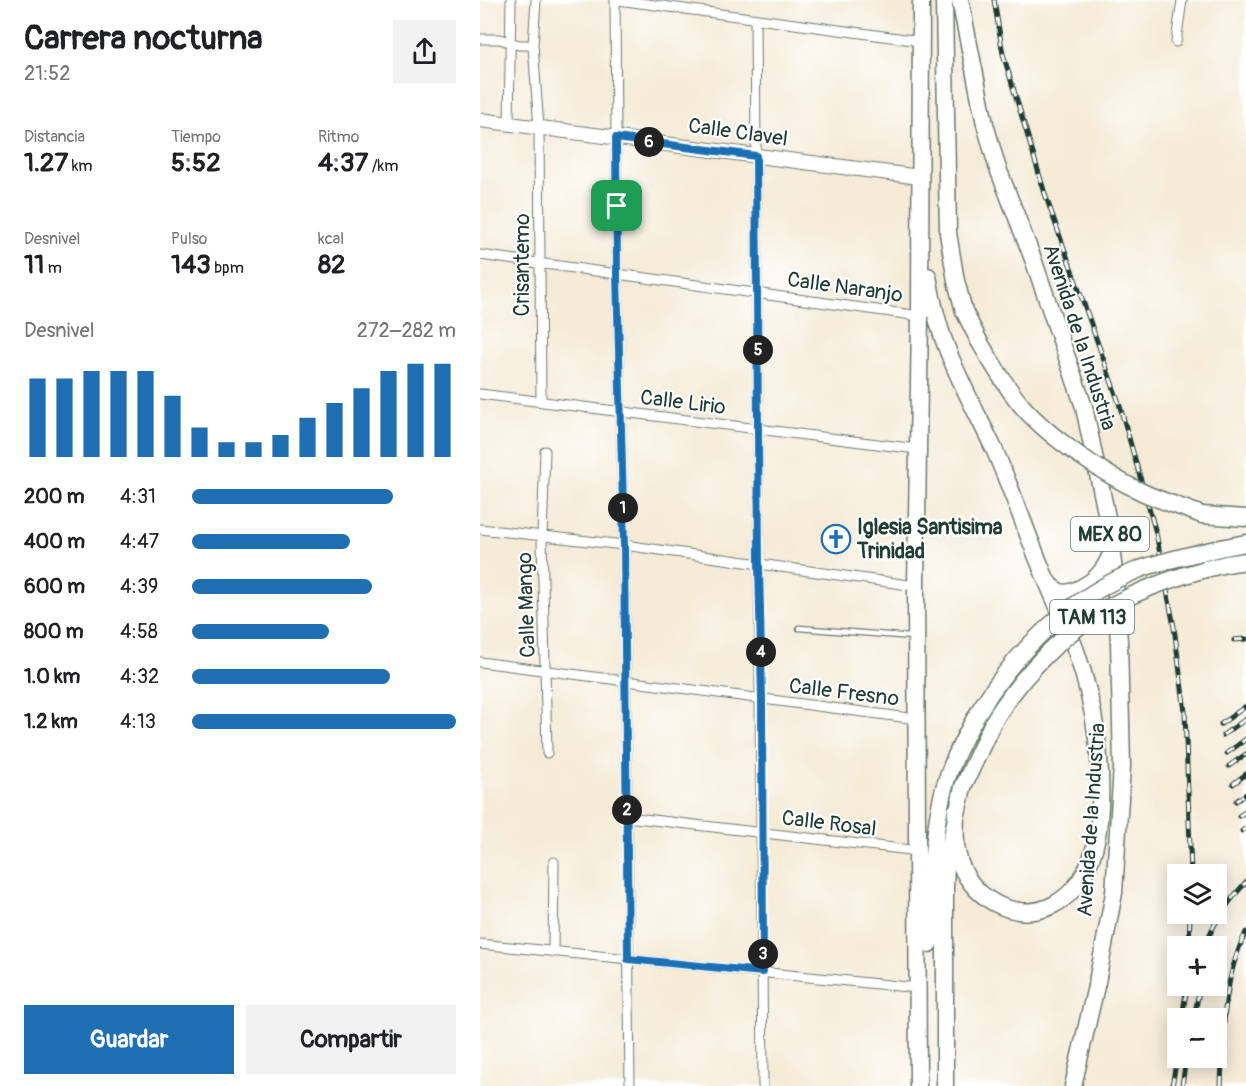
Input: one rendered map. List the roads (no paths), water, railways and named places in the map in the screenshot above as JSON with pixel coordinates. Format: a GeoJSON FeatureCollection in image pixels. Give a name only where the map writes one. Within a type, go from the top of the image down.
{"type":"FeatureCollection","features":[{"type":"Feature","properties":{"kind":"highway"},"geometry":{"type":"LineString","coordinates":[[918,1086],[919,851],[916,586],[921,0]]}},
{"type":"Feature","properties":{"kind":"highway"},"geometry":{"type":"LineString","coordinates":[[944,0],[948,233],[956,281],[964,311],[979,341],[999,375],[1022,406],[1050,433],[1116,478],[1143,492],[1202,514],[1246,518]]}},
{"type":"Feature","properties":{"kind":"highway","name":"Avenida de la Industria"},"geometry":{"type":"LineString","coordinates":[[960,0],[985,124],[997,166],[1033,259],[1084,407],[1112,552],[1119,642],[1122,766],[1114,893],[1097,982],[1073,1086]]}},
{"type":"Feature","properties":{"kind":"highway"},"geometry":{"type":"LineString","coordinates":[[920,231],[932,299],[946,348],[994,450],[1076,652],[1096,730],[1102,793],[1098,837],[1088,868],[1063,900],[1039,911],[1011,910],[998,906],[984,898],[975,889],[957,856],[956,811]]}},
{"type":"Feature","properties":{"kind":"highway"},"geometry":{"type":"LineString","coordinates":[[918,987],[928,957],[933,855],[937,819],[945,786],[956,757],[996,683],[1036,639],[1076,604],[1115,581],[1179,557],[1246,543]]}},
{"type":"Feature","properties":{"kind":"highway"},"geometry":{"type":"LineString","coordinates":[[1047,581],[1057,591],[1075,590],[1097,576],[1108,562],[1112,552]]}},
{"type":"Feature","properties":{"kind":"highway","name":"TAM 113"},"geometry":{"type":"LineString","coordinates":[[956,811],[963,787],[993,722],[1010,694],[1029,672],[1080,625],[1105,608],[1159,582],[1185,573],[1246,561]]}},
{"type":"Feature","properties":{"kind":"highway"},"geometry":{"type":"LineString","coordinates":[[945,1086],[946,863],[956,811]]}},
{"type":"Feature","properties":{"kind":"street"},"geometry":{"type":"LineString","coordinates":[[509,124],[510,0]]}},
{"type":"Feature","properties":{"kind":"street","name":"Crisantemo"},"geometry":{"type":"LineString","coordinates":[[536,0],[533,45],[539,128],[541,401]]}},
{"type":"Feature","properties":{"kind":"street"},"geometry":{"type":"LineString","coordinates":[[630,1086],[622,412],[617,274],[617,0],[920,41]]}},
{"type":"Feature","properties":{"kind":"street"},"geometry":{"type":"LineString","coordinates":[[1176,42],[1182,0]]}},
{"type":"Feature","properties":{"kind":"street"},"geometry":{"type":"LineString","coordinates":[[755,19],[762,699],[763,1086]]}},
{"type":"Feature","properties":{"kind":"street"},"geometry":{"type":"LineString","coordinates":[[480,39],[500,39],[519,45],[533,45]]}},
{"type":"Feature","properties":{"kind":"street","name":"Calle Clavel"},"geometry":{"type":"LineString","coordinates":[[480,120],[920,177]]}},
{"type":"Feature","properties":{"kind":"street","name":"Calle Naranjo"},"geometry":{"type":"LineString","coordinates":[[480,255],[920,316]]}},
{"type":"Feature","properties":{"kind":"street","name":"Calle Lirio"},"geometry":{"type":"LineString","coordinates":[[480,394],[917,449]]}},
{"type":"Feature","properties":{"kind":"street","name":"Calle Mango"},"geometry":{"type":"LineString","coordinates":[[545,451],[542,538],[547,753]]}},
{"type":"Feature","properties":{"kind":"street"},"geometry":{"type":"LineString","coordinates":[[480,530],[624,545],[759,566],[916,586]]}},
{"type":"Feature","properties":{"kind":"street","name":"Calle Fresno"},"geometry":{"type":"LineString","coordinates":[[480,662],[917,719]]}},
{"type":"Feature","properties":{"kind":"street","name":"Calle Rosal"},"geometry":{"type":"LineString","coordinates":[[627,817],[919,851]]}},
{"type":"Feature","properties":{"kind":"street"},"geometry":{"type":"LineString","coordinates":[[553,952],[554,862]]}},
{"type":"Feature","properties":{"kind":"street"},"geometry":{"type":"LineString","coordinates":[[480,944],[918,987]]}},
{"type":"Feature","properties":{"kind":"lane"},"geometry":{"type":"LineString","coordinates":[[799,628],[916,637]]}},
{"type":"Feature","properties":{"kind":"railway"},"geometry":{"type":"LineString","coordinates":[[994,0],[1003,54],[1046,197],[1119,403],[1156,533],[1174,627],[1185,712],[1191,864]]}},
{"type":"Feature","properties":{"kind":"railway"},"geometry":{"type":"LineString","coordinates":[[1234,640],[1246,639]]}},
{"type":"Feature","properties":{"kind":"railway"},"geometry":{"type":"LineString","coordinates":[[1221,724],[1246,706]]}},
{"type":"Feature","properties":{"kind":"railway"},"geometry":{"type":"LineString","coordinates":[[1223,735],[1246,719]]}},
{"type":"Feature","properties":{"kind":"railway"},"geometry":{"type":"LineString","coordinates":[[1227,753],[1246,739]]}},
{"type":"Feature","properties":{"kind":"railway"},"geometry":{"type":"LineString","coordinates":[[1229,766],[1246,754]]}},
{"type":"Feature","properties":{"kind":"railway"},"geometry":{"type":"LineString","coordinates":[[1233,784],[1246,774]]}},
{"type":"Feature","properties":{"kind":"railway"},"geometry":{"type":"LineString","coordinates":[[1236,801],[1246,794]]}},
{"type":"Feature","properties":{"kind":"railway"},"geometry":{"type":"LineString","coordinates":[[1239,816],[1246,811]]}},
{"type":"Feature","properties":{"kind":"railway"},"geometry":{"type":"LineString","coordinates":[[1242,831],[1246,828]]}},
{"type":"Feature","properties":{"kind":"railway"},"geometry":{"type":"LineString","coordinates":[[1209,936],[1222,912],[1246,882]]}},
{"type":"Feature","properties":{"kind":"railway"},"geometry":{"type":"LineString","coordinates":[[1189,936],[1190,924]]}},
{"type":"Feature","properties":{"kind":"railway"},"geometry":{"type":"LineString","coordinates":[[1221,1086],[1223,1027],[1228,988],[1232,969],[1246,932]]}},
{"type":"Feature","properties":{"kind":"railway"},"geometry":{"type":"LineString","coordinates":[[1184,1008],[1185,996]]}},
{"type":"Feature","properties":{"kind":"railway"},"geometry":{"type":"LineString","coordinates":[[1196,1008],[1198,996]]}},
{"type":"Feature","properties":{"kind":"railway"},"geometry":{"type":"LineString","coordinates":[[1172,1086],[1175,1068]]}},
{"type":"Feature","properties":{"kind":"railway"},"geometry":{"type":"LineString","coordinates":[[1182,1086],[1185,1068]]}},
{"type":"Feature","properties":{"kind":"place","name":"Iglesia Santisima Trinidad"},"geometry":{"type":"Point","coordinates":[836,539]}}]}
